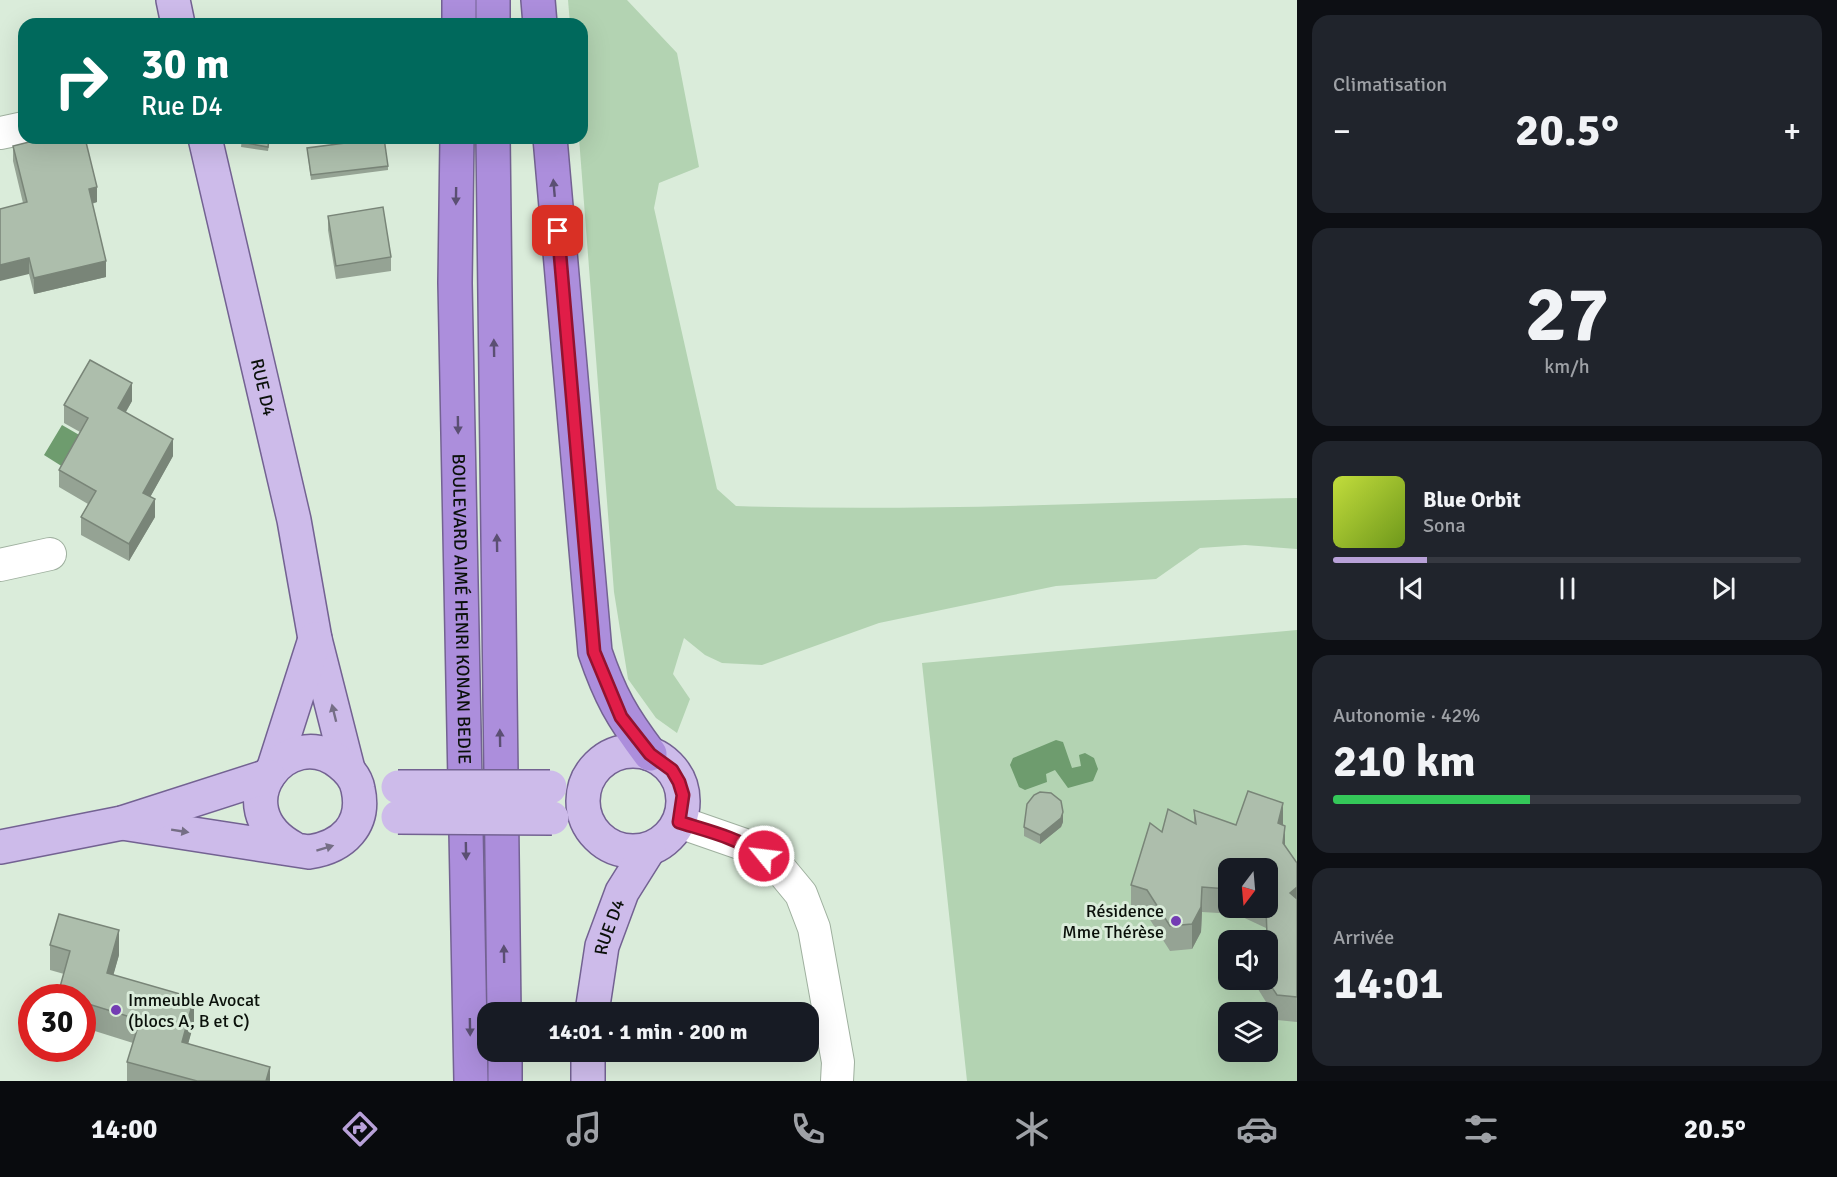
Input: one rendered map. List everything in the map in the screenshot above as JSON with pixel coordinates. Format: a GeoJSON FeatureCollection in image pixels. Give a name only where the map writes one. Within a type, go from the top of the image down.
{"type":"FeatureCollection","features":[{"type":"Feature","properties":{"kind":"highway"},"geometry":{"type":"LineString","coordinates":[[459,0],[459,18]]}},
{"type":"Feature","properties":{"kind":"highway"},"geometry":{"type":"LineString","coordinates":[[493,0],[493,18]]}},
{"type":"Feature","properties":{"kind":"highway"},"geometry":{"type":"LineString","coordinates":[[538,0],[540,18]]}},
{"type":"Feature","properties":{"kind":"highway","name":"BOULEVARD AIMÉ HENRI KONAN BEDIE"},"geometry":{"type":"LineString","coordinates":[[457,144],[455,283],[471,1081]]}},
{"type":"Feature","properties":{"kind":"highway","name":"BOULEVARD AIMÉ HENRI KONAN BEDIE"},"geometry":{"type":"LineString","coordinates":[[493,144],[504,1002]]}},
{"type":"Feature","properties":{"kind":"highway"},"geometry":{"type":"LineString","coordinates":[[551,144],[594,652],[621,717],[650,754]]}},
{"type":"Feature","properties":{"kind":"highway"},"geometry":{"type":"LineString","coordinates":[[505,1062],[505,1081]]}},
{"type":"Feature","properties":{"kind":"main road"},"geometry":{"type":"LineString","coordinates":[[173,0],[177,18]]}},
{"type":"Feature","properties":{"kind":"main road"},"geometry":{"type":"LineString","coordinates":[[193,18],[197,0]]}},
{"type":"Feature","properties":{"kind":"main road","name":"RUE D4"},"geometry":{"type":"LineString","coordinates":[[206,144],[294,520],[315,639],[351,774]]}},
{"type":"Feature","properties":{"kind":"main road","name":"RUE D4"},"geometry":{"type":"LineString","coordinates":[[271,772],[315,639]]}},
{"type":"Feature","properties":{"kind":"main road"},"geometry":{"type":"LineString","coordinates":[[551,802],[590,775],[610,756],[636,751],[650,754],[672,770],[683,795],[679,822]]}},
{"type":"Feature","properties":{"kind":"main road"},"geometry":{"type":"LineString","coordinates":[[0,847],[122,823],[271,772],[288,757],[311,753],[335,759],[351,774],[398,802],[551,802],[589,827],[609,846],[622,850],[649,849]]}},
{"type":"Feature","properties":{"kind":"main road"},"geometry":{"type":"LineString","coordinates":[[271,772],[261,797],[261,813],[268,828],[279,841],[293,848]]}},
{"type":"Feature","properties":{"kind":"main road"},"geometry":{"type":"LineString","coordinates":[[351,774],[360,799],[359,816],[352,830]]}},
{"type":"Feature","properties":{"kind":"main road"},"geometry":{"type":"LineString","coordinates":[[589,827],[582,801],[590,775]]}},
{"type":"Feature","properties":{"kind":"main road"},"geometry":{"type":"LineString","coordinates":[[122,823],[309,852],[326,849],[340,842],[352,830],[398,802]]}},
{"type":"Feature","properties":{"kind":"main road","name":"RUE D4"},"geometry":{"type":"LineString","coordinates":[[594,1002],[602,946],[622,892],[649,849],[672,833],[679,822]]}},
{"type":"Feature","properties":{"kind":"main road"},"geometry":{"type":"LineString","coordinates":[[588,1062],[588,1081]]}},
{"type":"Feature","properties":{"kind":"street"},"geometry":{"type":"LineString","coordinates":[[0,133],[18,129]]}},
{"type":"Feature","properties":{"kind":"street"},"geometry":{"type":"LineString","coordinates":[[0,565],[50,554]]}},
{"type":"Feature","properties":{"kind":"street"},"geometry":{"type":"LineString","coordinates":[[679,822],[751,847],[777,865],[801,894],[814,928],[838,1062],[837,1081]]}},
{"type":"Feature","properties":{"kind":"shaded area"},"geometry":{"type":"Polygon","coordinates":[[[568,0],[627,0],[677,53],[699,167],[659,183],[654,208],[717,489],[736,506],[876,508],[1297,498],[1297,549],[1245,545],[1200,548],[1156,579],[1056,586],[879,623],[762,665],[722,663],[705,655],[684,638],[673,674],[690,699],[677,733],[656,718],[628,679],[614,592],[579,144],[588,144],[588,18],[570,18],[568,0]]]}},
{"type":"Feature","properties":{"kind":"shaded area"},"geometry":{"type":"Polygon","coordinates":[[[62,425],[81,436],[63,467],[44,455],[62,425]]]}},
{"type":"Feature","properties":{"kind":"shaded area"},"geometry":{"type":"Polygon","coordinates":[[[1297,630],[1297,1081],[967,1081],[922,663],[1297,630]]]}},
{"type":"Feature","properties":{"kind":"shaded area"},"geometry":{"type":"Polygon","coordinates":[[[1056,740],[1063,742],[1072,768],[1081,766],[1079,755],[1085,753],[1094,758],[1098,769],[1093,781],[1068,788],[1055,770],[1046,774],[1047,782],[1025,790],[1019,787],[1010,765],[1013,758],[1056,740]]]}},
{"type":"Feature","properties":{"kind":"building"},"geometry":{"type":"Polygon","coordinates":[[[86,144],[97,187],[89,189],[106,261],[34,278],[29,258],[0,265],[0,209],[27,202],[13,146],[86,144]]]}},
{"type":"Feature","properties":{"kind":"building"},"geometry":{"type":"Polygon","coordinates":[[[252,144],[268,144],[268,147],[252,144]]]}},
{"type":"Feature","properties":{"kind":"building"},"geometry":{"type":"Polygon","coordinates":[[[338,144],[385,144],[388,166],[311,175],[307,148],[338,144]]]}},
{"type":"Feature","properties":{"kind":"building"},"geometry":{"type":"Polygon","coordinates":[[[383,207],[391,257],[336,266],[328,216],[383,207]]]}},
{"type":"Feature","properties":{"kind":"building"},"geometry":{"type":"Polygon","coordinates":[[[90,360],[132,383],[118,408],[173,439],[143,493],[155,499],[129,544],[81,517],[96,491],[59,470],[88,418],[64,405],[90,360]]]}},
{"type":"Feature","properties":{"kind":"building","name":"Résidence Mme Thérèse"},"geometry":{"type":"Polygon","coordinates":[[[1248,791],[1283,803],[1278,823],[1285,826],[1283,843],[1297,863],[1297,887],[1290,893],[1297,899],[1297,997],[1277,995],[1274,990],[1278,990],[1278,930],[1267,930],[1266,918],[1278,918],[1278,858],[1218,858],[1218,888],[1202,887],[1201,907],[1192,924],[1170,926],[1147,890],[1131,885],[1150,823],[1162,832],[1168,809],[1196,824],[1194,810],[1236,825],[1248,791]]]}},
{"type":"Feature","properties":{"kind":"building"},"geometry":{"type":"Polygon","coordinates":[[[1040,792],[1051,793],[1061,801],[1063,812],[1061,818],[1040,835],[1024,827],[1027,804],[1034,795],[1040,792]]]}},
{"type":"Feature","properties":{"kind":"building"},"geometry":{"type":"Polygon","coordinates":[[[59,914],[119,930],[107,973],[194,998],[182,1042],[270,1067],[266,1081],[197,1081],[127,1062],[140,1020],[96,1006],[96,984],[61,984],[70,951],[50,945],[59,914]]]}},
{"type":"Feature","properties":{"kind":"place","name":"Résidence Mme Thérèse"},"geometry":{"type":"Point","coordinates":[1176,921]}},
{"type":"Feature","properties":{"kind":"place","name":"Immeuble Avocat (blocs A, B et C)"},"geometry":{"type":"Point","coordinates":[116,1010]}},
{"type":"Feature","properties":{"kind":"route"},"geometry":{"type":"LineString","coordinates":[[558,231],[594,652],[621,717],[650,754],[672,770],[679,782],[683,795],[679,822],[724,836],[751,847],[764,856]]}}]}
